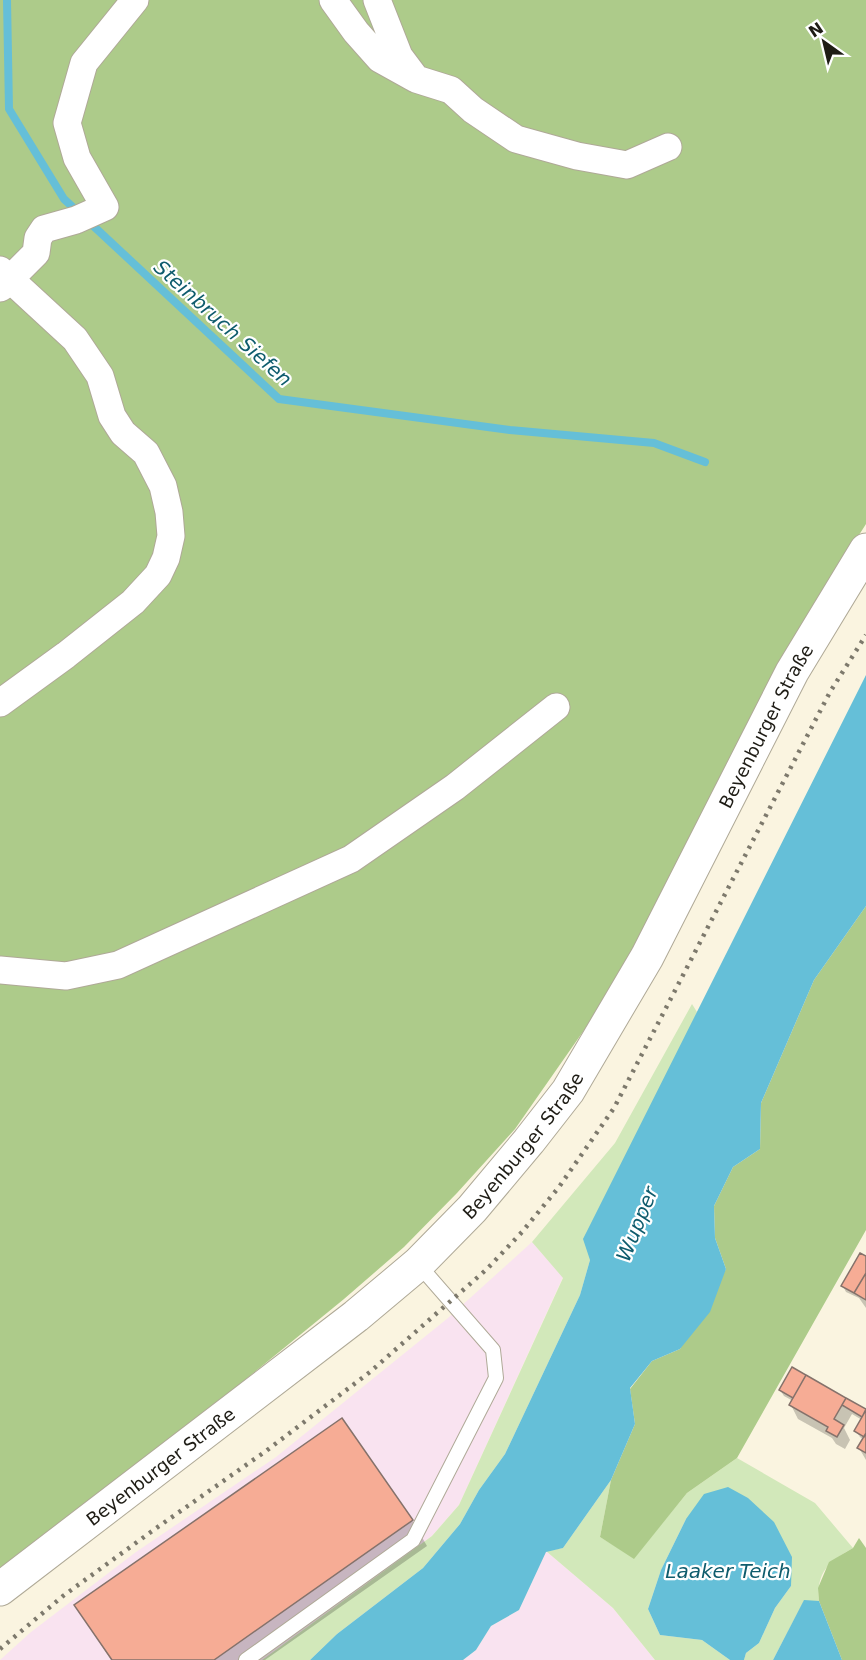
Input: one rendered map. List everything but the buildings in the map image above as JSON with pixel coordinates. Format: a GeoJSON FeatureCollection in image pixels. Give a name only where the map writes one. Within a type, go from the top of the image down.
{"type":"FeatureCollection","features":[{"type":"Feature","properties":{"kind":"main road","name":"Beyenburger Straße"},"geometry":{"type":"LineString","coordinates":[[0,1589],[356,1316],[418,1264],[472,1209],[530,1141],[568,1091],[647,957],[792,672],[866,550]]}},
{"type":"Feature","properties":{"kind":"street"},"geometry":{"type":"LineString","coordinates":[[0,703],[133,602],[158,575],[166,558],[171,536],[163,486],[146,453],[123,433],[112,416],[100,376],[75,339],[4,280],[18,271],[36,253],[38,238],[44,229],[105,207],[77,158],[67,123],[84,63],[135,0]]}},
{"type":"Feature","properties":{"kind":"street"},"geometry":{"type":"LineString","coordinates":[[333,0],[356,32],[380,59],[416,80],[451,90],[473,110],[516,139],[576,156],[627,165],[668,147]]}},
{"type":"Feature","properties":{"kind":"street"},"geometry":{"type":"LineString","coordinates":[[377,0],[399,56],[416,80]]}},
{"type":"Feature","properties":{"kind":"street"},"geometry":{"type":"LineString","coordinates":[[0,970],[66,976],[118,965],[351,859],[455,788],[556,707]]}},
{"type":"Feature","properties":{"kind":"lane"},"geometry":{"type":"LineString","coordinates":[[246,1660],[413,1540],[496,1378],[493,1350],[418,1264]]}},
{"type":"Feature","properties":{"kind":"shaded area"},"geometry":{"type":"Polygon","coordinates":[[[532,1242],[563,1277],[459,1505],[432,1536],[262,1660],[0,1660],[31,1632],[136,1552],[276,1457],[448,1318],[532,1242]]]}},
{"type":"Feature","properties":{"kind":"shaded area"},"geometry":{"type":"Polygon","coordinates":[[[546,1551],[613,1608],[655,1660],[463,1660],[476,1650],[491,1626],[519,1610],[546,1551]]]}},
{"type":"Feature","properties":{"kind":"green space"},"geometry":{"type":"Polygon","coordinates":[[[0,0],[866,0],[866,524],[829,582],[632,952],[589,1023],[515,1129],[404,1247],[344,1299],[196,1420],[0,1570],[0,0]]]}},
{"type":"Feature","properties":{"kind":"green space"},"geometry":{"type":"Polygon","coordinates":[[[866,906],[866,1230],[737,1458],[687,1493],[634,1559],[600,1537],[611,1480],[635,1424],[630,1389],[652,1361],[680,1349],[726,1269],[715,1238],[714,1206],[733,1167],[760,1149],[761,1103],[814,980],[866,906]]]}},
{"type":"Feature","properties":{"kind":"green space"},"geometry":{"type":"Polygon","coordinates":[[[692,1004],[697,1012],[590,1260],[580,1295],[505,1454],[479,1490],[460,1524],[423,1568],[337,1634],[310,1660],[262,1660],[432,1536],[459,1505],[563,1278],[532,1242],[615,1143],[692,1004]]]}},
{"type":"Feature","properties":{"kind":"green space"},"geometry":{"type":"Polygon","coordinates":[[[737,1458],[815,1503],[853,1548],[826,1568],[820,1582],[819,1601],[804,1601],[773,1660],[744,1660],[746,1653],[759,1643],[775,1608],[791,1586],[686,1519],[661,1570],[648,1609],[660,1635],[702,1640],[730,1660],[655,1660],[613,1608],[546,1551],[563,1548],[611,1480],[600,1537],[634,1558],[687,1493],[737,1458]]]}},
{"type":"Feature","properties":{"kind":"green space"},"geometry":{"type":"Polygon","coordinates":[[[859,1538],[866,1548],[866,1660],[842,1660],[819,1601],[818,1588],[829,1562],[853,1548],[859,1538]]]}},
{"type":"Feature","properties":{"kind":"water","name":"Wupper"},"geometry":{"type":"Polygon","coordinates":[[[866,675],[866,906],[814,980],[761,1103],[760,1149],[733,1167],[714,1206],[715,1238],[726,1269],[710,1312],[680,1349],[652,1361],[630,1388],[635,1424],[611,1480],[563,1548],[546,1552],[519,1610],[491,1626],[476,1650],[463,1660],[310,1660],[337,1634],[423,1568],[460,1524],[479,1490],[505,1454],[580,1295],[590,1260],[583,1239],[866,675]]]}},
{"type":"Feature","properties":{"kind":"water","name":"Laaker Teich"},"geometry":{"type":"Polygon","coordinates":[[[728,1487],[748,1498],[774,1522],[792,1557],[791,1586],[775,1608],[759,1643],[746,1653],[744,1660],[730,1660],[702,1640],[660,1635],[648,1609],[661,1570],[686,1519],[704,1494],[728,1487]]]}},
{"type":"Feature","properties":{"kind":"water","name":"Laaker Teich"},"geometry":{"type":"Polygon","coordinates":[[[804,1600],[819,1601],[842,1660],[773,1660],[804,1600]]]}},
{"type":"Feature","properties":{"kind":"waterway","name":"Steinbruch Siefen"},"geometry":{"type":"LineString","coordinates":[[7,0],[9,109],[64,199],[79,213]]}},
{"type":"Feature","properties":{"kind":"waterway","name":"Steinbruch Siefen"},"geometry":{"type":"LineString","coordinates":[[88,221],[279,399],[510,430],[654,443],[705,462]]}},
{"type":"Feature","properties":{"kind":"railway"},"geometry":{"type":"LineString","coordinates":[[0,1649],[63,1596],[266,1451],[370,1372],[487,1269],[522,1232],[559,1187],[614,1108],[830,692],[866,635]]}}]}
